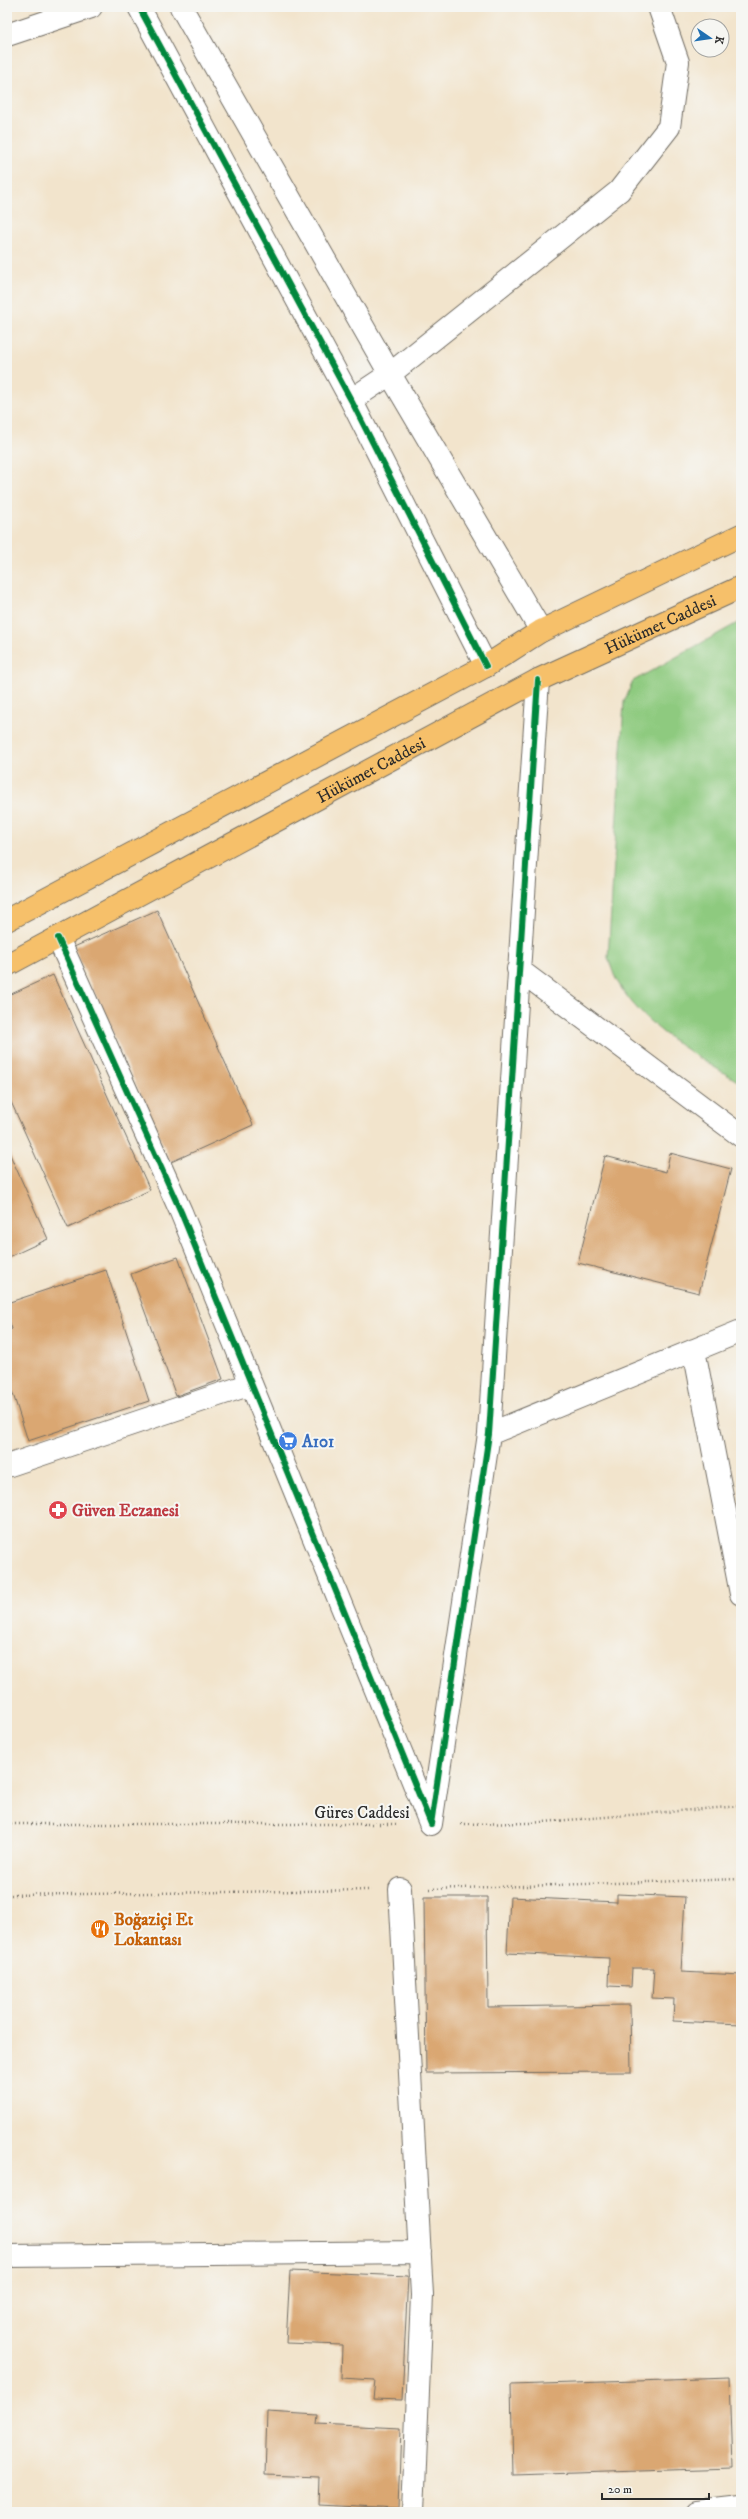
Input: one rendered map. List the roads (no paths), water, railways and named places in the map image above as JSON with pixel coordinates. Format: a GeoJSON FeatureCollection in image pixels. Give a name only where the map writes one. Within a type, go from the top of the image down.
{"type":"FeatureCollection","features":[{"type":"Feature","properties":{"kind":"main road"},"geometry":{"type":"LineString","coordinates":[[7,920],[486,666],[541,631],[741,535]]}},
{"type":"Feature","properties":{"kind":"main road","name":"Hükümet Caddesi"},"geometry":{"type":"LineString","coordinates":[[7,965],[538,680],[741,587]]}},
{"type":"Feature","properties":{"kind":"street"},"geometry":{"type":"LineString","coordinates":[[7,36],[91,7]]}},
{"type":"Feature","properties":{"kind":"street"},"geometry":{"type":"LineString","coordinates":[[139,7],[351,400],[486,666]]}},
{"type":"Feature","properties":{"kind":"street"},"geometry":{"type":"LineString","coordinates":[[181,7],[390,374],[541,631]]}},
{"type":"Feature","properties":{"kind":"street"},"geometry":{"type":"LineString","coordinates":[[351,400],[390,374],[619,191],[669,127],[678,62],[659,7]]}},
{"type":"Feature","properties":{"kind":"street"},"geometry":{"type":"LineString","coordinates":[[58,938],[181,1212],[431,1824],[489,1434],[518,969],[538,680]]}},
{"type":"Feature","properties":{"kind":"street"},"geometry":{"type":"LineString","coordinates":[[518,969],[741,1136]]}},
{"type":"Feature","properties":{"kind":"street"},"geometry":{"type":"LineString","coordinates":[[489,1434],[741,1331]]}},
{"type":"Feature","properties":{"kind":"street"},"geometry":{"type":"LineString","coordinates":[[694,1350],[741,1594]]}},
{"type":"Feature","properties":{"kind":"street"},"geometry":{"type":"LineString","coordinates":[[7,1466],[251,1384]]}},
{"type":"Feature","properties":{"kind":"street"},"geometry":{"type":"LineString","coordinates":[[400,1890],[422,2295],[413,2512]]}},
{"type":"Feature","properties":{"kind":"street"},"geometry":{"type":"LineString","coordinates":[[7,2256],[420,2252]]}},
{"type":"Feature","properties":{"kind":"street"},"geometry":{"type":"LineString","coordinates":[[697,2512],[741,2507]]}},
{"type":"Feature","properties":{"kind":"place","name":"A101"},"geometry":{"type":"Point","coordinates":[288,1441]}},
{"type":"Feature","properties":{"kind":"place","name":"Güven Eczanesi"},"geometry":{"type":"Point","coordinates":[58,1510]}},
{"type":"Feature","properties":{"kind":"place","name":"Boğaziçi Et Lokantası"},"geometry":{"type":"Point","coordinates":[100,1929]}}]}
